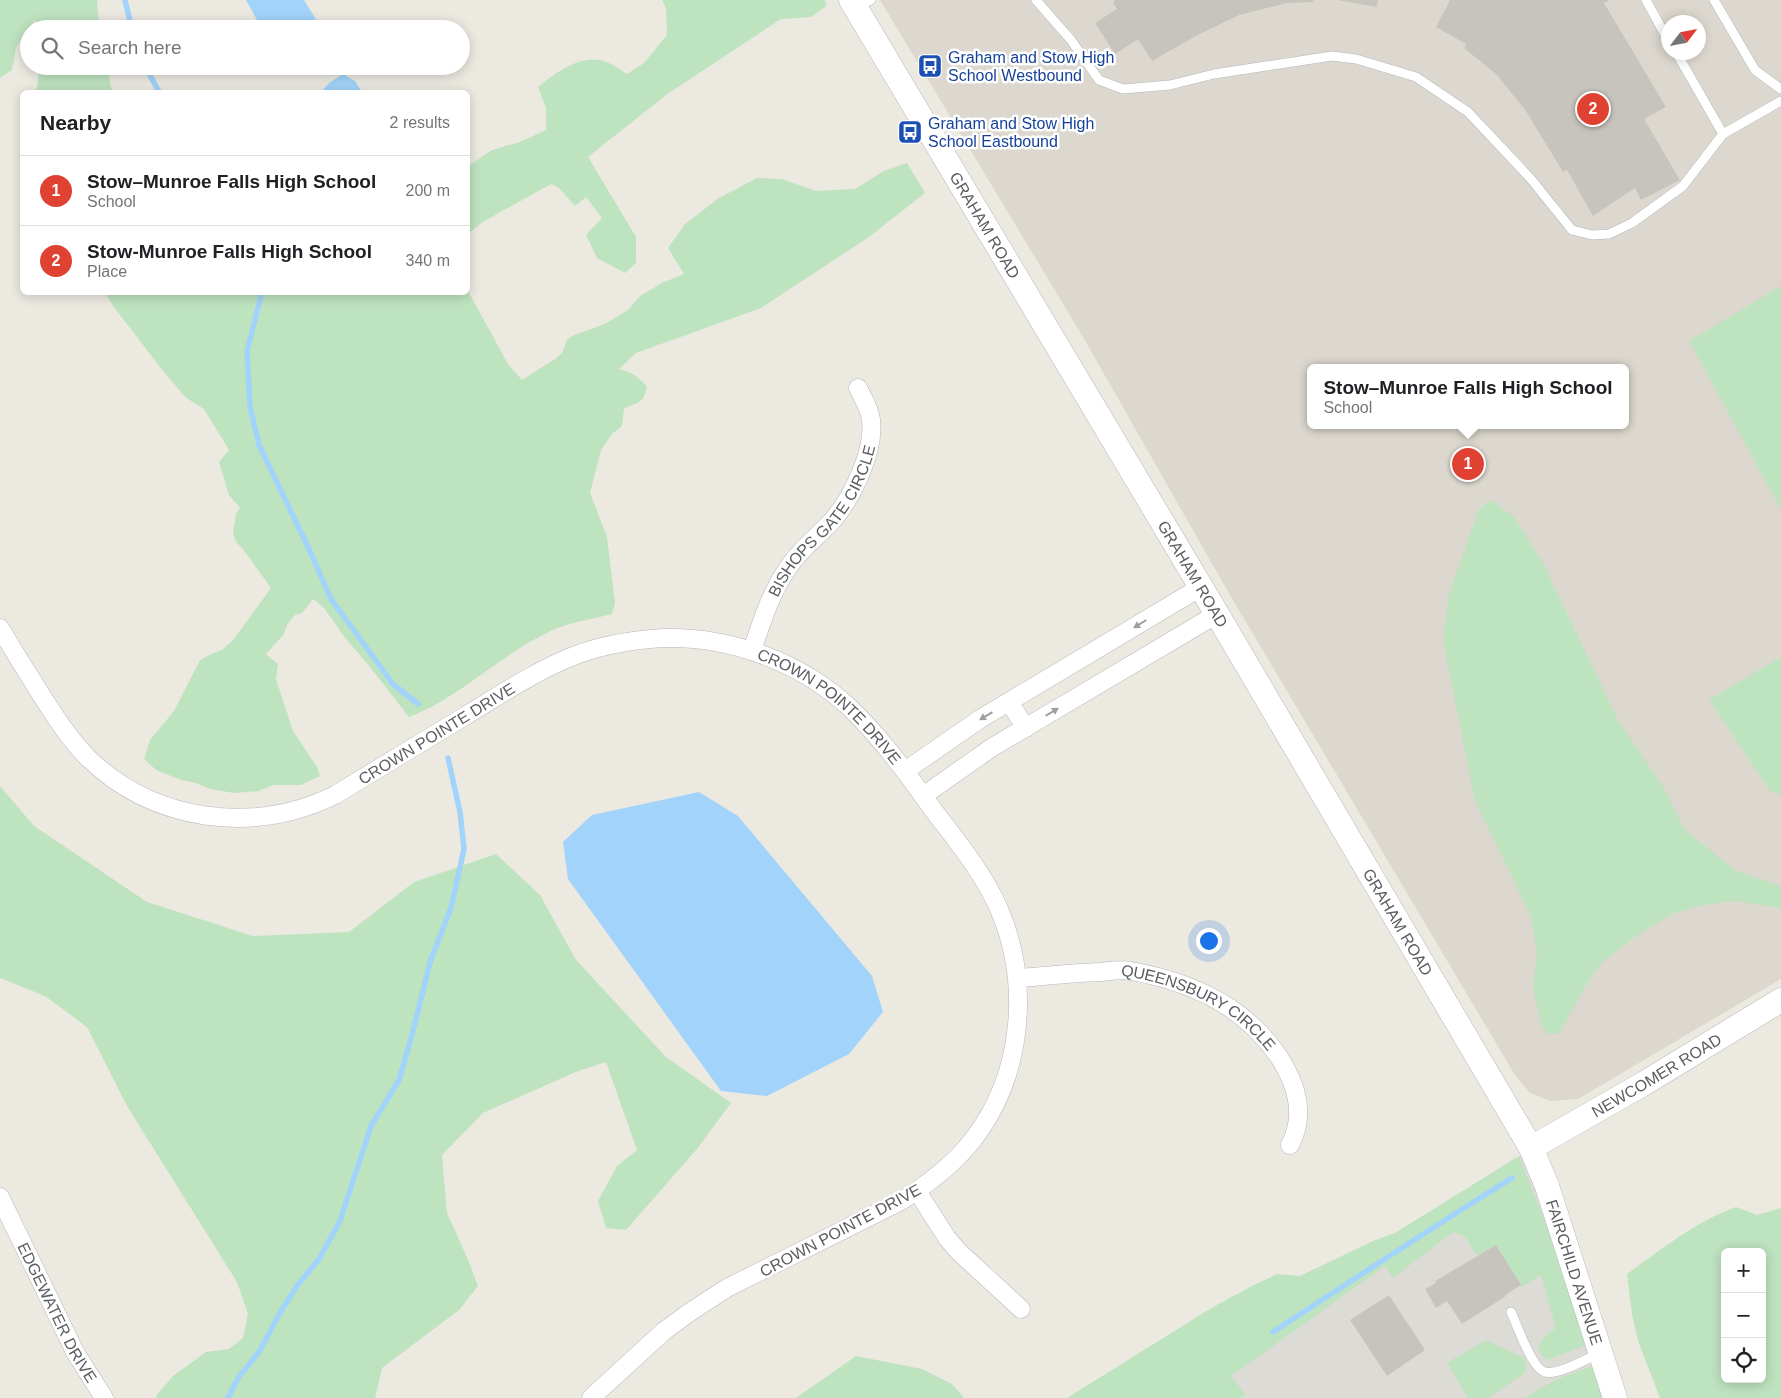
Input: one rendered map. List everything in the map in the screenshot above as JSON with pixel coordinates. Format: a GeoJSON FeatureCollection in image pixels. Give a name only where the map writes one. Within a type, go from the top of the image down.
{"type":"FeatureCollection","features":[{"type":"Feature","properties":{"kind":"main road","name":"GRAHAM ROAD"},"geometry":{"type":"LineString","coordinates":[[859,3],[1531,1148]]}},
{"type":"Feature","properties":{"kind":"main road","name":"NEWCOMER ROAD"},"geometry":{"type":"LineString","coordinates":[[1531,1148],[1643,1084],[1781,1000]]}},
{"type":"Feature","properties":{"kind":"main road","name":"FAIRCHILD AVENUE"},"geometry":{"type":"LineString","coordinates":[[1531,1148],[1547,1186],[1615,1398]]}},
{"type":"Feature","properties":{"kind":"street","name":"BISHOPS GATE CIRCLE"},"geometry":{"type":"LineString","coordinates":[[752,651],[763,616],[775,589],[798,554],[840,511],[861,470],[872,429],[871,418],[858,388]]}},
{"type":"Feature","properties":{"kind":"street"},"geometry":{"type":"LineString","coordinates":[[905,770],[949,739],[1009,702],[1103,648],[1201,588]]}},
{"type":"Feature","properties":{"kind":"street"},"geometry":{"type":"LineString","coordinates":[[923,796],[984,753],[1217,614]]}},
{"type":"Feature","properties":{"kind":"street","name":"CROWN POINTE DRIVE"},"geometry":{"type":"LineString","coordinates":[[0,628],[50,708],[72,740],[87,757],[120,783],[158,803],[194,814],[234,818],[278,815],[315,804],[335,795],[533,676],[576,655],[599,648],[664,638],[696,639],[752,651],[782,663],[814,680],[849,707],[876,734],[905,770],[990,890],[1007,928],[1018,978],[1018,1007],[1010,1068],[996,1104],[972,1141],[952,1163],[917,1191],[870,1217],[736,1284],[703,1303],[664,1331],[591,1398]]}},
{"type":"Feature","properties":{"kind":"street"},"geometry":{"type":"LineString","coordinates":[[1103,648],[1118,673]]}},
{"type":"Feature","properties":{"kind":"street"},"geometry":{"type":"LineString","coordinates":[[1009,702],[1026,728]]}},
{"type":"Feature","properties":{"kind":"street","name":"QUEENSBURY CIRCLE"},"geometry":{"type":"LineString","coordinates":[[1018,978],[1128,970],[1161,977],[1190,988],[1230,1009],[1260,1034],[1280,1059],[1291,1078],[1299,1110],[1295,1135],[1290,1145]]}},
{"type":"Feature","properties":{"kind":"street"},"geometry":{"type":"LineString","coordinates":[[917,1191],[947,1238],[958,1251],[1021,1309]]}},
{"type":"Feature","properties":{"kind":"street","name":"EDGEWATER DRIVE"},"geometry":{"type":"LineString","coordinates":[[0,1197],[75,1352],[104,1398]]}},
{"type":"Feature","properties":{"kind":"lane"},"geometry":{"type":"LineString","coordinates":[[1036,0],[1071,40],[1099,80],[1123,89],[1170,85],[1214,74],[1332,56],[1356,59],[1416,77],[1468,112],[1531,179],[1572,230],[1592,235],[1609,234],[1632,223],[1683,186],[1723,134],[1781,101]]}},
{"type":"Feature","properties":{"kind":"lane"},"geometry":{"type":"LineString","coordinates":[[1646,0],[1661,27]]}},
{"type":"Feature","properties":{"kind":"lane"},"geometry":{"type":"LineString","coordinates":[[1714,0],[1756,70],[1781,89]]}},
{"type":"Feature","properties":{"kind":"lane"},"geometry":{"type":"LineString","coordinates":[[1681,60],[1723,134]]}},
{"type":"Feature","properties":{"kind":"lane"},"geometry":{"type":"LineString","coordinates":[[1511,1312],[1536,1366],[1545,1372],[1558,1371],[1600,1353]]}},
{"type":"Feature","properties":{"kind":"shaded area"},"geometry":{"type":"Polygon","coordinates":[[[880,0],[1781,0],[1781,979],[1578,1099],[1551,1101],[1530,1093],[1515,1075],[1227,590],[1083,337],[880,0]]]}},
{"type":"Feature","properties":{"kind":"shaded area"},"geometry":{"type":"Polygon","coordinates":[[[1524,1153],[1608,1398],[1129,1398],[1462,1192],[1524,1153]]]}},
{"type":"Feature","properties":{"kind":"green space"},"geometry":{"type":"Polygon","coordinates":[[[0,0],[97,0],[98,20],[20,20],[20,42],[16,48],[12,70],[0,78],[0,0]]]}},
{"type":"Feature","properties":{"kind":"green space"},"geometry":{"type":"Polygon","coordinates":[[[662,0],[825,0],[826,6],[811,17],[781,19],[666,95],[588,157],[636,237],[636,263],[625,273],[597,258],[586,235],[602,218],[586,197],[575,206],[559,188],[551,184],[481,223],[470,232],[470,165],[492,150],[520,142],[546,130],[546,108],[538,87],[561,70],[588,60],[606,62],[627,74],[644,63],[667,35],[666,8],[662,0]]]}},
{"type":"Feature","properties":{"kind":"green space"},"geometry":{"type":"Polygon","coordinates":[[[39,75],[109,75],[112,90],[36,90],[39,75]]]}},
{"type":"Feature","properties":{"kind":"green space"},"geometry":{"type":"Polygon","coordinates":[[[907,163],[925,193],[869,237],[761,308],[636,353],[619,369],[634,375],[647,387],[642,400],[624,408],[622,426],[612,434],[601,450],[590,493],[607,537],[615,603],[612,614],[567,625],[534,639],[447,698],[409,717],[346,639],[324,608],[313,599],[302,613],[295,615],[287,625],[284,634],[266,654],[278,664],[276,679],[293,731],[317,767],[320,776],[301,785],[273,785],[259,791],[234,793],[210,789],[196,783],[181,780],[156,770],[144,759],[150,740],[174,711],[200,660],[222,650],[234,639],[271,588],[236,542],[233,533],[236,514],[240,508],[229,495],[219,462],[229,450],[204,409],[185,397],[106,295],[470,295],[508,364],[522,380],[562,353],[567,340],[574,335],[605,324],[628,310],[640,296],[662,283],[684,274],[668,248],[685,224],[719,198],[757,178],[782,179],[816,191],[855,189],[884,171],[907,163]]]}},
{"type":"Feature","properties":{"kind":"green space"},"geometry":{"type":"Polygon","coordinates":[[[1781,286],[1781,510],[1689,341],[1781,286]]]}},
{"type":"Feature","properties":{"kind":"green space"},"geometry":{"type":"Polygon","coordinates":[[[1491,500],[1514,517],[1543,563],[1618,720],[1662,785],[1684,829],[1736,871],[1781,886],[1781,908],[1734,901],[1703,905],[1672,914],[1635,937],[1601,963],[1583,990],[1560,1033],[1549,1034],[1543,1029],[1533,989],[1537,954],[1532,919],[1474,798],[1443,640],[1449,594],[1479,509],[1491,500]]]}},
{"type":"Feature","properties":{"kind":"green space"},"geometry":{"type":"Polygon","coordinates":[[[1781,657],[1781,795],[1769,790],[1709,700],[1781,657]]]}},
{"type":"Feature","properties":{"kind":"green space"},"geometry":{"type":"Polygon","coordinates":[[[0,786],[34,826],[147,902],[253,936],[349,932],[414,882],[496,854],[540,895],[576,960],[666,1057],[731,1103],[697,1149],[626,1230],[606,1228],[598,1201],[617,1166],[637,1150],[606,1062],[578,1071],[483,1113],[442,1155],[447,1213],[478,1286],[459,1310],[382,1368],[375,1398],[157,1398],[156,1396],[173,1376],[206,1352],[229,1349],[243,1338],[248,1314],[237,1282],[127,1106],[87,1027],[45,996],[0,978],[0,786]]]}},
{"type":"Feature","properties":{"kind":"green space"},"geometry":{"type":"Polygon","coordinates":[[[1519,1156],[1564,1271],[1587,1342],[1583,1346],[1548,1360],[1542,1356],[1538,1348],[1540,1344],[1545,1336],[1556,1328],[1541,1275],[1521,1287],[1496,1245],[1477,1255],[1465,1237],[1453,1232],[1393,1278],[1385,1266],[1231,1376],[1246,1395],[1240,1398],[1067,1398],[1213,1307],[1252,1286],[1277,1274],[1300,1276],[1373,1241],[1395,1233],[1519,1156]]]}},
{"type":"Feature","properties":{"kind":"green space"},"geometry":{"type":"Polygon","coordinates":[[[1736,1207],[1757,1215],[1781,1208],[1781,1398],[1660,1398],[1638,1341],[1632,1314],[1627,1274],[1679,1237],[1707,1220],[1736,1207]]]}},
{"type":"Feature","properties":{"kind":"green space"},"geometry":{"type":"Polygon","coordinates":[[[1486,1340],[1524,1358],[1526,1363],[1525,1373],[1488,1398],[1468,1398],[1447,1363],[1486,1340]]]}},
{"type":"Feature","properties":{"kind":"green space"},"geometry":{"type":"Polygon","coordinates":[[[856,1356],[922,1369],[952,1384],[964,1398],[796,1398],[856,1356]]]}},
{"type":"Feature","properties":{"kind":"green space"},"geometry":{"type":"Polygon","coordinates":[[[1594,1365],[1605,1398],[1524,1398],[1555,1380],[1594,1365]]]}},
{"type":"Feature","properties":{"kind":"water"},"geometry":{"type":"Polygon","coordinates":[[[246,0],[304,0],[316,20],[257,20],[246,0]]]}},
{"type":"Feature","properties":{"kind":"water"},"geometry":{"type":"Polygon","coordinates":[[[345,75],[355,81],[361,90],[323,90],[329,83],[345,75]]]}},
{"type":"Feature","properties":{"kind":"water"},"geometry":{"type":"Polygon","coordinates":[[[699,792],[738,816],[872,976],[883,1012],[849,1054],[767,1096],[721,1091],[568,879],[563,842],[592,815],[699,792]]]}},
{"type":"Feature","properties":{"kind":"building"},"geometry":{"type":"Polygon","coordinates":[[[1114,0],[1313,0],[1313,2],[1287,3],[1239,15],[1196,36],[1152,61],[1138,39],[1115,54],[1095,23],[1117,9],[1113,3],[1114,0]]]}},
{"type":"Feature","properties":{"kind":"building"},"geometry":{"type":"Polygon","coordinates":[[[1337,0],[1378,0],[1377,7],[1337,0]]]}},
{"type":"Feature","properties":{"kind":"building"},"geometry":{"type":"Polygon","coordinates":[[[1450,0],[1610,0],[1604,3],[1666,107],[1644,119],[1680,180],[1641,200],[1635,188],[1593,216],[1567,170],[1563,172],[1526,111],[1497,75],[1464,48],[1466,44],[1436,27],[1450,0]]]}},
{"type":"Feature","properties":{"kind":"building"},"geometry":{"type":"Polygon","coordinates":[[[1496,1245],[1521,1285],[1462,1324],[1447,1301],[1436,1308],[1425,1289],[1436,1283],[1435,1281],[1496,1245]]]}},
{"type":"Feature","properties":{"kind":"building"},"geometry":{"type":"Polygon","coordinates":[[[1389,1295],[1425,1350],[1387,1376],[1350,1320],[1389,1295]]]}},
{"type":"Feature","properties":{"kind":"waterway"},"geometry":{"type":"LineString","coordinates":[[125,0],[130,20]]}},
{"type":"Feature","properties":{"kind":"waterway"},"geometry":{"type":"LineString","coordinates":[[150,75],[158,90]]}},
{"type":"Feature","properties":{"kind":"waterway"},"geometry":{"type":"LineString","coordinates":[[261,295],[247,351],[250,407],[259,445],[331,599],[393,684],[418,704]]}},
{"type":"Feature","properties":{"kind":"waterway"},"geometry":{"type":"LineString","coordinates":[[228,1398],[238,1378],[259,1352],[297,1286],[319,1259],[340,1221],[371,1126],[399,1080],[431,959],[451,908],[464,849],[460,812],[448,758]]}},
{"type":"Feature","properties":{"kind":"waterway"},"geometry":{"type":"LineString","coordinates":[[1273,1332],[1512,1178]]}},
{"type":"Feature","properties":{"kind":"place","name":"Graham and Stow High School Westbound"},"geometry":{"type":"Point","coordinates":[930,66]}},
{"type":"Feature","properties":{"kind":"place","name":"Stow-Munroe Falls High School"},"geometry":{"type":"Point","coordinates":[1593,109]}},
{"type":"Feature","properties":{"kind":"place","name":"Graham and Stow High School Eastbound"},"geometry":{"type":"Point","coordinates":[910,132]}},
{"type":"Feature","properties":{"kind":"place","name":"Stow–Munroe Falls High School"},"geometry":{"type":"Point","coordinates":[1468,464]}}]}
